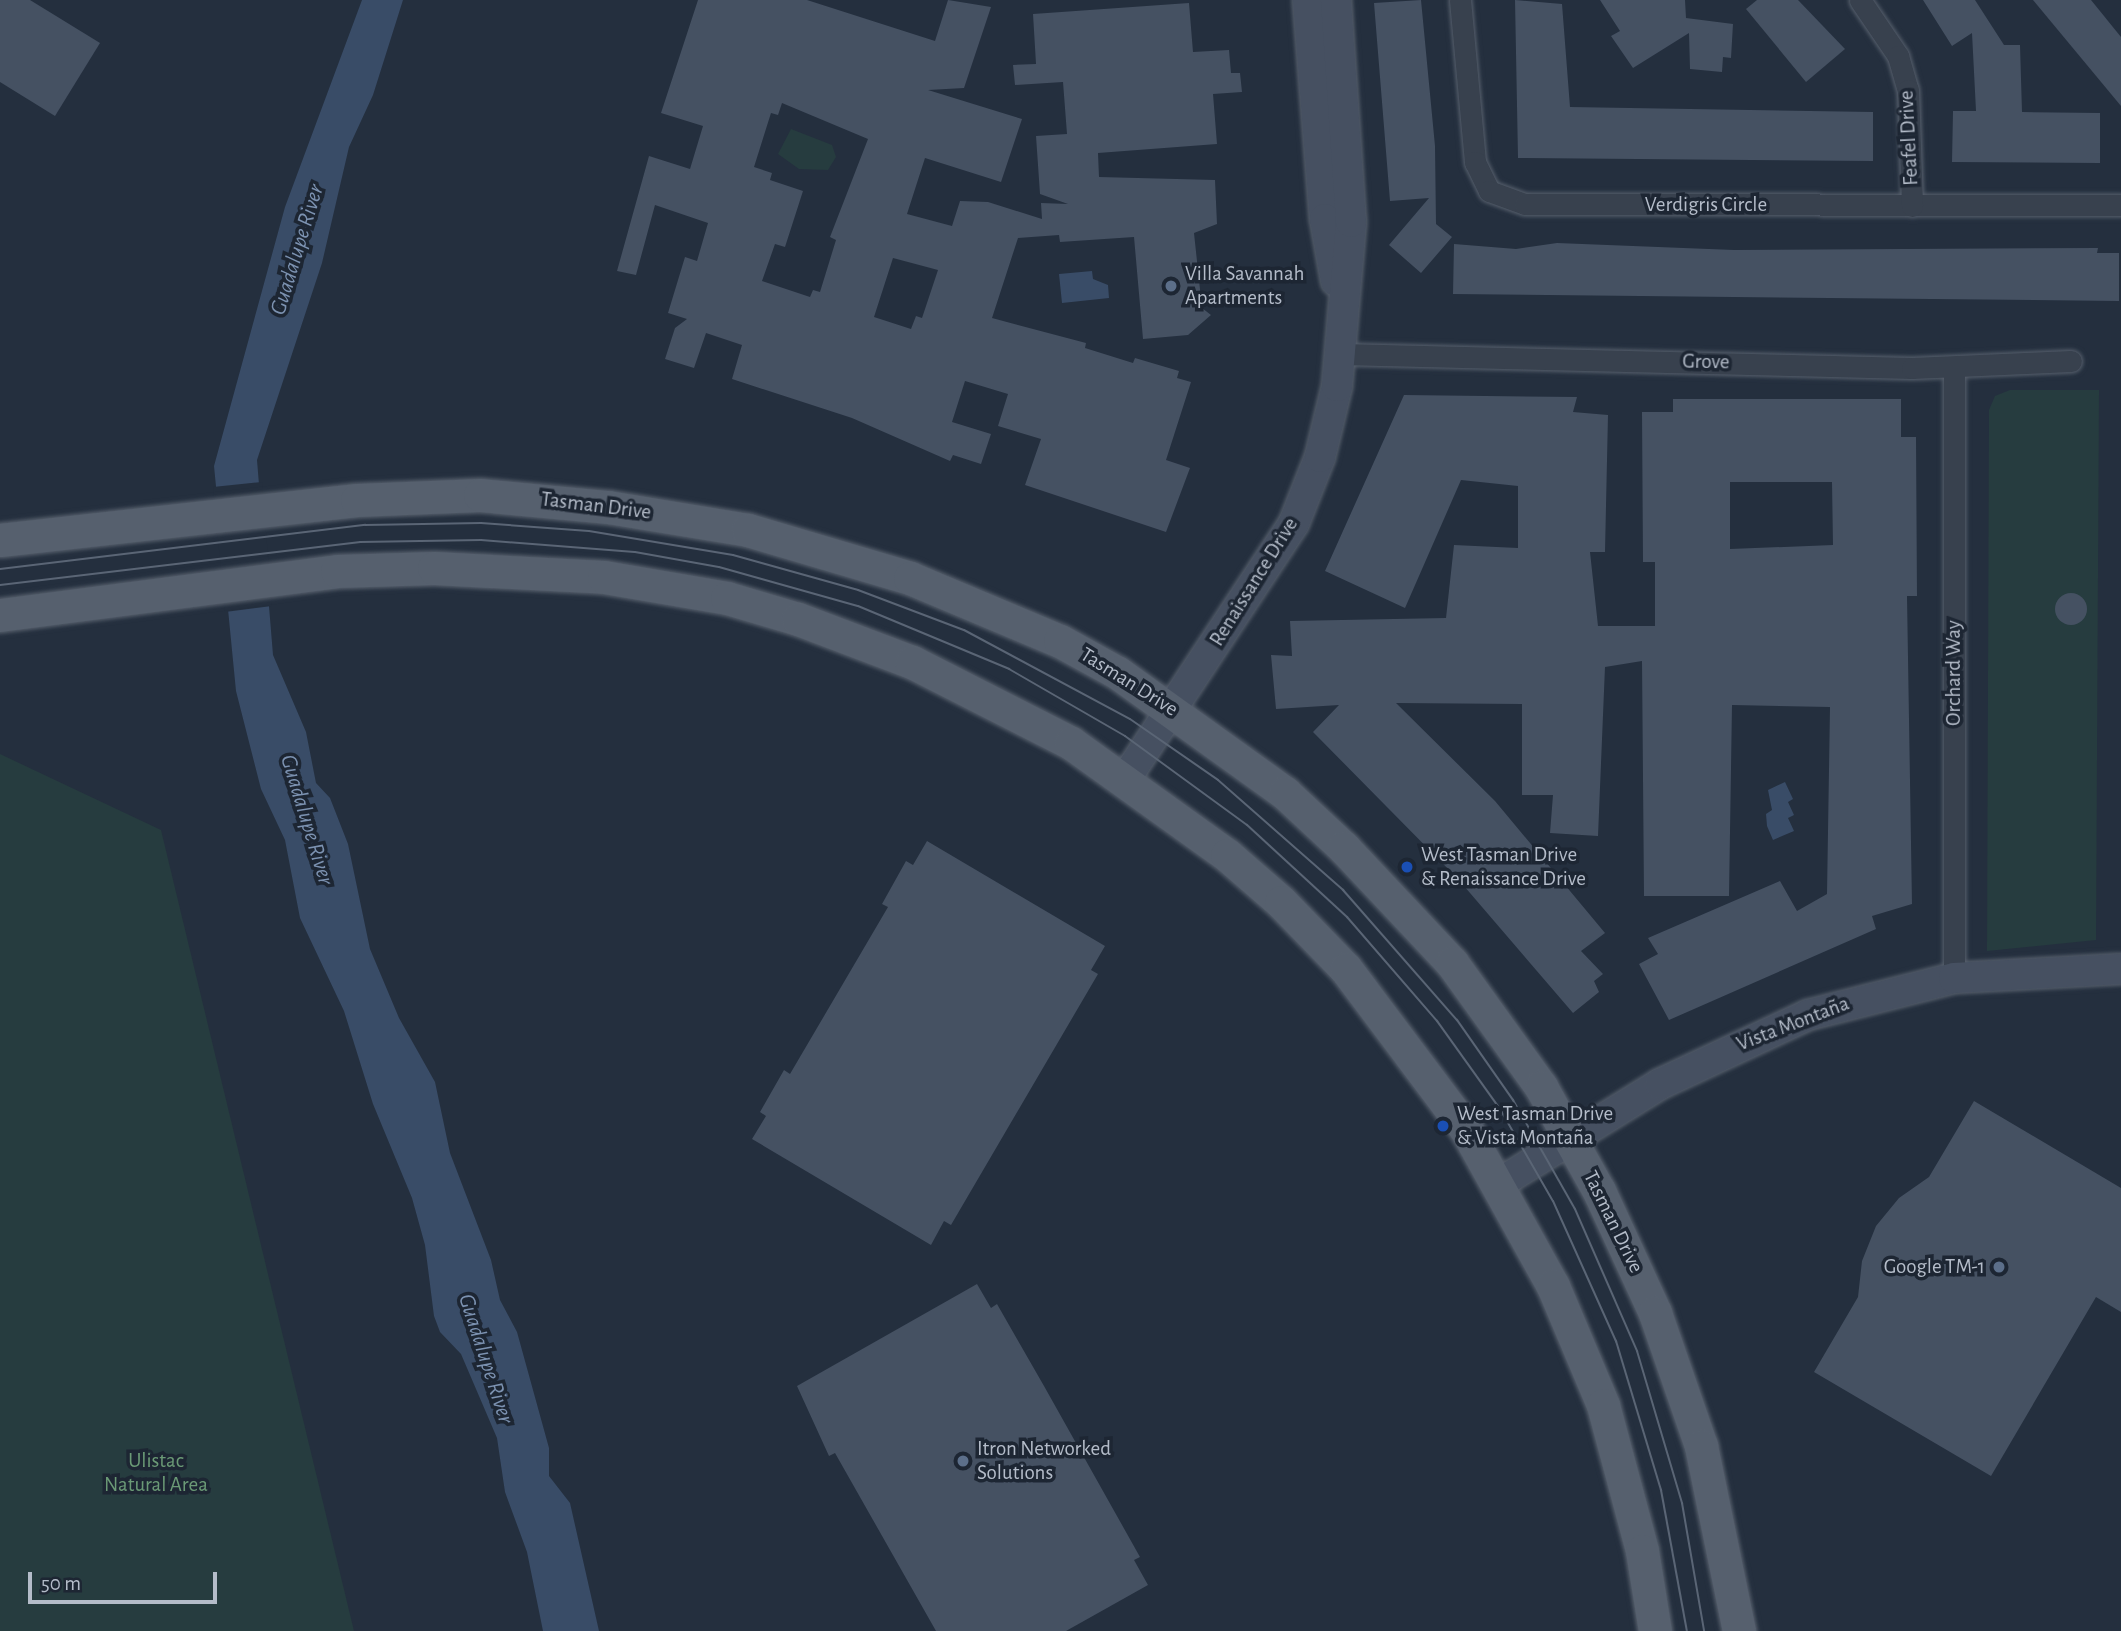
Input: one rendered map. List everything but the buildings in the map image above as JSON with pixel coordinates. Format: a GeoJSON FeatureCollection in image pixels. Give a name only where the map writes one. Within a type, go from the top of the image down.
{"type":"FeatureCollection","features":[{"type":"Feature","properties":{"kind":"main road","name":"Tasman Drive"},"geometry":{"type":"LineString","coordinates":[[0,540],[358,499],[480,495],[667,515],[831,552],[910,578],[1060,640],[1172,708],[1285,793],[1372,876],[1452,963],[1501,1027],[1571,1138],[1632,1259],[1683,1391],[1723,1536],[1739,1631]]}},
{"type":"Feature","properties":{"kind":"main road"},"geometry":{"type":"LineString","coordinates":[[0,615],[337,571],[482,569],[658,584],[798,619],[975,692],[1126,778],[1227,855],[1346,969],[1428,1074],[1500,1183],[1574,1330],[1603,1405],[1642,1551],[1655,1631]]}},
{"type":"Feature","properties":{"kind":"street","name":"Renaissance Drive"},"geometry":{"type":"LineString","coordinates":[[1308,0],[1325,219],[1343,340]]}},
{"type":"Feature","properties":{"kind":"street","name":"Renaissance Drive"},"geometry":{"type":"LineString","coordinates":[[1126,778],[1294,523],[1320,457],[1343,340],[1351,222],[1336,0]]}},
{"type":"Feature","properties":{"kind":"street","name":"Verdigris Circle"},"geometry":{"type":"LineString","coordinates":[[1460,0],[1475,162],[1489,191],[1525,204],[2121,205]]}},
{"type":"Feature","properties":{"kind":"street","name":"Feafel Drive"},"geometry":{"type":"LineString","coordinates":[[1860,0],[1898,55],[1908,90],[1912,206]]}},
{"type":"Feature","properties":{"kind":"street","name":"Grove"},"geometry":{"type":"LineString","coordinates":[[1343,340],[1954,368],[2004,360],[2071,361]]}},
{"type":"Feature","properties":{"kind":"street","name":"Orchard Way"},"geometry":{"type":"LineString","coordinates":[[1954,368],[1954,978]]}},
{"type":"Feature","properties":{"kind":"street","name":"Vista Montaña"},"geometry":{"type":"LineString","coordinates":[[1500,1183],[1660,1084],[1758,1035],[1860,998],[1954,978],[2121,969]]}},
{"type":"Feature","properties":{"kind":"green space"},"geometry":{"type":"Polygon","coordinates":[[[791,129],[832,145],[836,157],[828,170],[799,169],[778,154],[791,129]]]}},
{"type":"Feature","properties":{"kind":"green space"},"geometry":{"type":"Polygon","coordinates":[[[2010,390],[2099,390],[2096,940],[1987,951],[1989,410],[1995,396],[2010,390]]]}},
{"type":"Feature","properties":{"kind":"green space","name":"Ulistac Natural Area"},"geometry":{"type":"Polygon","coordinates":[[[0,754],[161,830],[354,1631],[0,1631],[0,754]]]}},
{"type":"Feature","properties":{"kind":"water","name":"Guadalupe River"},"geometry":{"type":"Polygon","coordinates":[[[362,0],[403,0],[373,95],[349,147],[322,263],[257,460],[273,655],[306,732],[316,783],[330,798],[348,844],[370,949],[399,1018],[435,1082],[450,1153],[491,1260],[500,1300],[517,1332],[549,1448],[549,1476],[570,1503],[599,1631],[543,1631],[527,1552],[505,1492],[497,1438],[461,1354],[440,1332],[434,1316],[425,1245],[412,1198],[373,1104],[344,1011],[300,918],[285,840],[261,789],[236,691],[214,466],[285,207],[362,0]]]}},
{"type":"Feature","properties":{"kind":"water"},"geometry":{"type":"Polygon","coordinates":[[[1092,271],[1093,279],[1108,285],[1109,298],[1062,303],[1059,274],[1092,271]]]}},
{"type":"Feature","properties":{"kind":"water"},"geometry":{"type":"Polygon","coordinates":[[[1785,782],[1793,799],[1788,802],[1794,815],[1788,818],[1794,831],[1773,840],[1767,826],[1766,814],[1772,810],[1768,790],[1785,782]]]}},
{"type":"Feature","properties":{"kind":"pier"},"geometry":{"type":"Polygon","coordinates":[[[262,482],[272,606],[225,612],[213,487],[262,482]]]}},
{"type":"Feature","properties":{"kind":"tram line"},"geometry":{"type":"LineString","coordinates":[[0,569],[365,525],[481,523],[589,531],[733,555],[858,590],[964,630],[1130,719],[1218,780],[1343,890],[1457,1020],[1513,1100],[1575,1209],[1637,1351],[1682,1503],[1704,1631]]}},
{"type":"Feature","properties":{"kind":"tram line"},"geometry":{"type":"LineString","coordinates":[[0,585],[360,542],[481,540],[635,552],[719,567],[858,606],[1009,669],[1125,736],[1247,825],[1347,917],[1437,1021],[1500,1109],[1553,1201],[1616,1341],[1661,1490],[1687,1631]]}},
{"type":"Feature","properties":{"kind":"place","name":"Villa Savannah Apartments"},"geometry":{"type":"Point","coordinates":[1171,286]}},
{"type":"Feature","properties":{"kind":"place","name":"West Tasman Drive & Renaissance Drive"},"geometry":{"type":"Point","coordinates":[1407,867]}},
{"type":"Feature","properties":{"kind":"place","name":"West Tasman Drive & Vista Montaña"},"geometry":{"type":"Point","coordinates":[1443,1126]}},
{"type":"Feature","properties":{"kind":"place","name":"Google TM-1"},"geometry":{"type":"Point","coordinates":[1999,1267]}},
{"type":"Feature","properties":{"kind":"place","name":"Itron Networked Solutions"},"geometry":{"type":"Point","coordinates":[963,1461]}}]}
